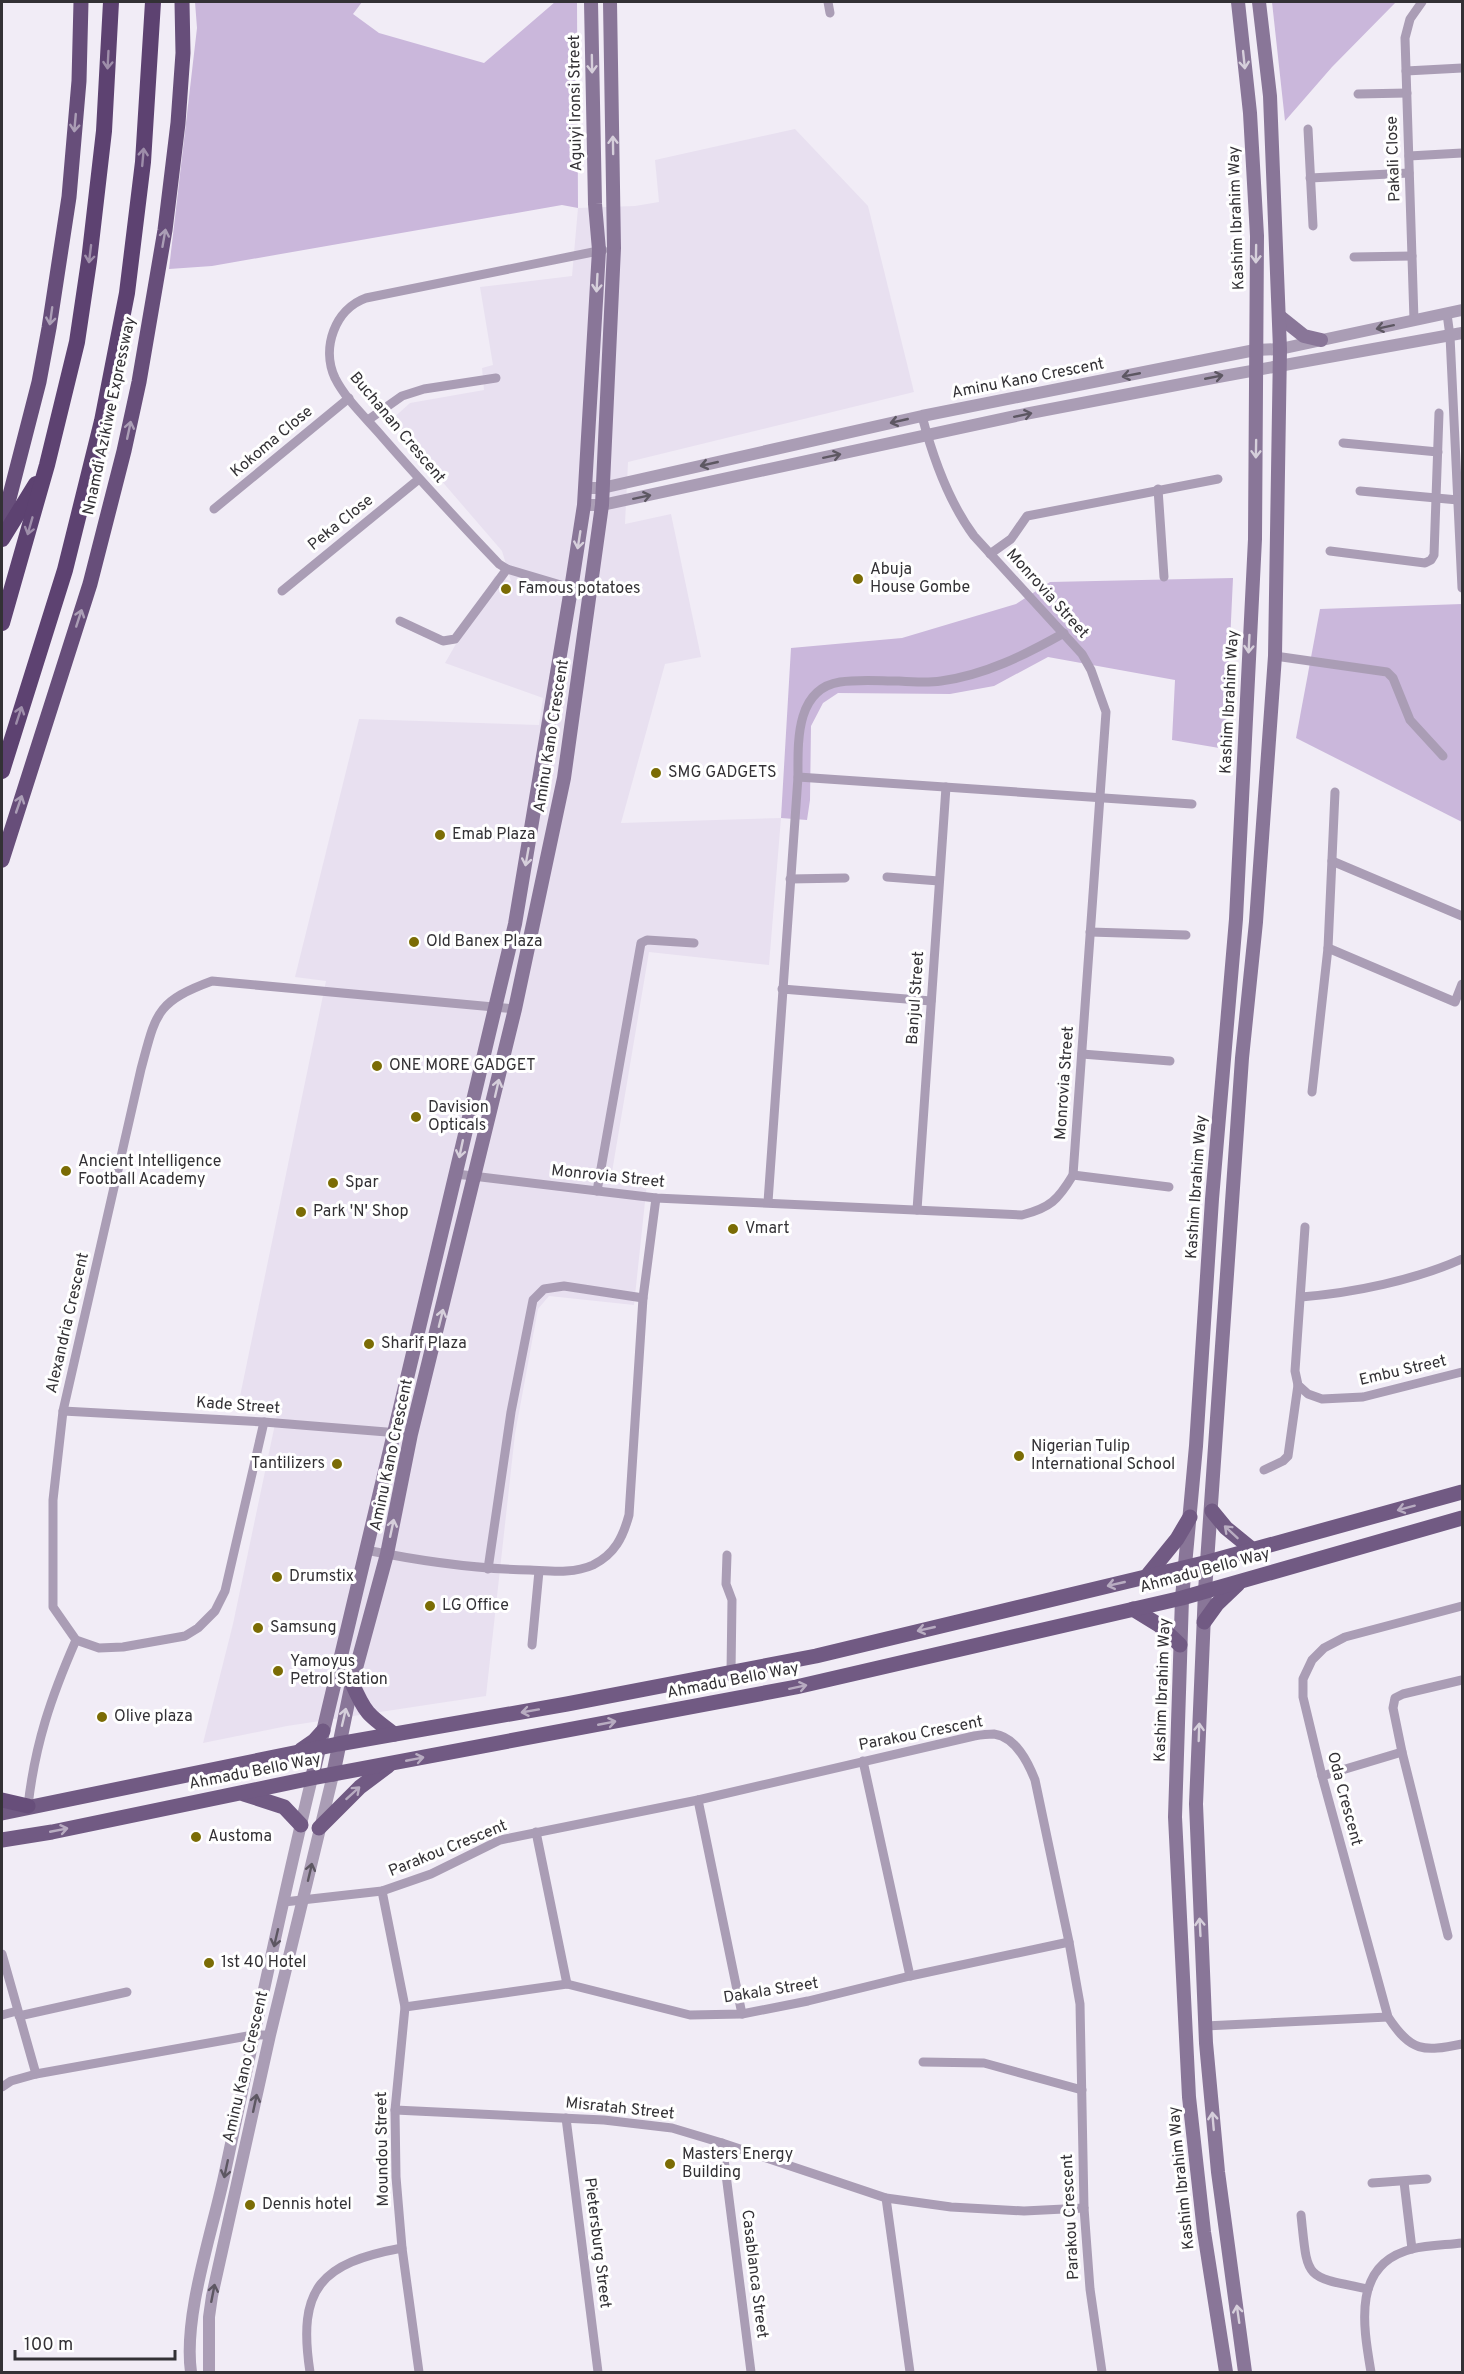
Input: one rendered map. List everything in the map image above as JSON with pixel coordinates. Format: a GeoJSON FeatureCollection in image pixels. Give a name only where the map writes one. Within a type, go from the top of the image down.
{"type":"FeatureCollection","features":[{"type":"Feature","properties":{"kind":"highway"},"geometry":{"type":"LineString","coordinates":[[2,525],[39,382],[69,196],[79,81],[81,2]]}},
{"type":"Feature","properties":{"kind":"highway"},"geometry":{"type":"LineString","coordinates":[[2,623],[47,465],[76,342],[89,261],[104,130],[111,2]]}},
{"type":"Feature","properties":{"kind":"highway","name":"Nnamdi Azikiwe Expressway"},"geometry":{"type":"LineString","coordinates":[[2,771],[65,570],[102,421],[125,304],[143,162],[153,2]]}},
{"type":"Feature","properties":{"kind":"highway","name":"Nnamdi Azikiwe Expressway"},"geometry":{"type":"LineString","coordinates":[[2,860],[90,584],[124,452],[165,230],[179,112],[183,53],[182,2]]}},
{"type":"Feature","properties":{"kind":"highway"},"geometry":{"type":"LineString","coordinates":[[2,539],[47,465]]}},
{"type":"Feature","properties":{"kind":"highway"},"geometry":{"type":"LineString","coordinates":[[2,1800],[28,1806]]}},
{"type":"Feature","properties":{"kind":"main road","name":"Kashim Ibrahim Way"},"geometry":{"type":"LineString","coordinates":[[1226,2373],[1204,2232],[1189,2085],[1175,1817],[1182,1598],[1236,919],[1255,539],[1255,200],[1250,113],[1238,2]]}},
{"type":"Feature","properties":{"kind":"main road"},"geometry":{"type":"LineString","coordinates":[[1245,2373],[1218,2172],[1205,2026],[1196,1804],[1204,1622],[1242,1058],[1256,922],[1275,656],[1280,349],[1270,96],[1259,2]]}},
{"type":"Feature","properties":{"kind":"main road","name":"Aguiyi Ironsi Street"},"geometry":{"type":"LineString","coordinates":[[591,4],[595,204]]}},
{"type":"Feature","properties":{"kind":"main road","name":"Aminu Kano Crescent"},"geometry":{"type":"LineString","coordinates":[[333,1775],[352,1683],[387,1554],[411,1434],[515,1009],[564,778],[602,506],[615,204],[610,5]]}},
{"type":"Feature","properties":{"kind":"main road","name":"Aminu Kano Crescent"},"geometry":{"type":"LineString","coordinates":[[312,1778],[517,914],[584,505],[599,250],[595,204]]}},
{"type":"Feature","properties":{"kind":"main road"},"geometry":{"type":"LineString","coordinates":[[1279,316],[1304,336],[1321,340]]}},
{"type":"Feature","properties":{"kind":"main road","name":"Ahmadu Bello Way"},"geometry":{"type":"LineString","coordinates":[[2,1813],[338,1744],[816,1656],[1208,1562],[1462,1492]]}},
{"type":"Feature","properties":{"kind":"main road"},"geometry":{"type":"LineString","coordinates":[[1212,1511],[1226,1528],[1253,1550]]}},
{"type":"Feature","properties":{"kind":"main road"},"geometry":{"type":"LineString","coordinates":[[1148,1576],[1177,1539],[1190,1517]]}},
{"type":"Feature","properties":{"kind":"main road","name":"Ahmadu Bello Way"},"geometry":{"type":"LineString","coordinates":[[2,1840],[52,1832],[312,1778],[796,1688],[1182,1598],[1462,1518]]}},
{"type":"Feature","properties":{"kind":"main road"},"geometry":{"type":"LineString","coordinates":[[1204,1622],[1216,1604],[1241,1581]]}},
{"type":"Feature","properties":{"kind":"main road"},"geometry":{"type":"LineString","coordinates":[[1133,1609],[1159,1625],[1180,1645]]}},
{"type":"Feature","properties":{"kind":"main road"},"geometry":{"type":"LineString","coordinates":[[352,1683],[363,1708],[372,1718],[394,1734]]}},
{"type":"Feature","properties":{"kind":"main road"},"geometry":{"type":"LineString","coordinates":[[298,1752],[314,1741],[323,1731]]}},
{"type":"Feature","properties":{"kind":"main road"},"geometry":{"type":"LineString","coordinates":[[320,1828],[360,1787],[392,1764]]}},
{"type":"Feature","properties":{"kind":"main road"},"geometry":{"type":"LineString","coordinates":[[241,1793],[284,1807],[301,1825]]}},
{"type":"Feature","properties":{"kind":"street"},"geometry":{"type":"LineString","coordinates":[[828,2],[830,13]]}},
{"type":"Feature","properties":{"kind":"street","name":"Pakali Close"},"geometry":{"type":"LineString","coordinates":[[1414,320],[1405,38],[1410,19],[1422,2]]}},
{"type":"Feature","properties":{"kind":"street"},"geometry":{"type":"LineString","coordinates":[[1406,71],[1462,68]]}},
{"type":"Feature","properties":{"kind":"street"},"geometry":{"type":"LineString","coordinates":[[1358,94],[1407,93]]}},
{"type":"Feature","properties":{"kind":"street"},"geometry":{"type":"LineString","coordinates":[[1308,129],[1313,226]]}},
{"type":"Feature","properties":{"kind":"street"},"geometry":{"type":"LineString","coordinates":[[1409,156],[1462,153]]}},
{"type":"Feature","properties":{"kind":"street"},"geometry":{"type":"LineString","coordinates":[[1310,178],[1409,173]]}},
{"type":"Feature","properties":{"kind":"street","name":"Buchanan Crescent"},"geometry":{"type":"LineString","coordinates":[[591,594],[507,569],[499,564],[418,479],[349,398],[335,378],[329,346],[340,318],[355,302],[366,298],[614,248]]}},
{"type":"Feature","properties":{"kind":"street"},"geometry":{"type":"LineString","coordinates":[[1354,257],[1412,256]]}},
{"type":"Feature","properties":{"kind":"street","name":"Aminu Kano Crescent"},"geometry":{"type":"LineString","coordinates":[[585,488],[602,488],[922,416],[1255,350],[1280,349],[1462,310]]}},
{"type":"Feature","properties":{"kind":"street"},"geometry":{"type":"LineString","coordinates":[[1447,314],[1456,335],[1458,500],[1462,588]]}},
{"type":"Feature","properties":{"kind":"street","name":"Aminu Kano Crescent"},"geometry":{"type":"LineString","coordinates":[[584,505],[602,506],[1025,414],[1456,335]]}},
{"type":"Feature","properties":{"kind":"street"},"geometry":{"type":"LineString","coordinates":[[1279,385],[1296,363]]}},
{"type":"Feature","properties":{"kind":"street"},"geometry":{"type":"LineString","coordinates":[[368,420],[402,396],[424,389],[496,378]]}},
{"type":"Feature","properties":{"kind":"street","name":"Kokoma Close"},"geometry":{"type":"LineString","coordinates":[[214,509],[349,398]]}},
{"type":"Feature","properties":{"kind":"street"},"geometry":{"type":"LineString","coordinates":[[1330,551],[1425,563],[1431,560],[1434,555],[1439,413]]}},
{"type":"Feature","properties":{"kind":"street","name":"Monrovia Street"},"geometry":{"type":"LineString","coordinates":[[456,1173],[656,1198],[1022,1215],[1043,1210],[1061,1195],[1073,1175],[1106,712],[1091,670],[1064,633],[974,536],[954,506],[922,416]]}},
{"type":"Feature","properties":{"kind":"street"},"geometry":{"type":"LineString","coordinates":[[1343,443],[1438,452]]}},
{"type":"Feature","properties":{"kind":"street","name":"Peka Close"},"geometry":{"type":"LineString","coordinates":[[282,591],[418,479]]}},
{"type":"Feature","properties":{"kind":"street"},"geometry":{"type":"LineString","coordinates":[[990,554],[1011,538],[1027,516],[1218,479]]}},
{"type":"Feature","properties":{"kind":"street"},"geometry":{"type":"LineString","coordinates":[[1158,489],[1164,578]]}},
{"type":"Feature","properties":{"kind":"street"},"geometry":{"type":"LineString","coordinates":[[1360,491],[1458,500]]}},
{"type":"Feature","properties":{"kind":"street"},"geometry":{"type":"LineString","coordinates":[[400,621],[443,641],[454,639],[507,569]]}},
{"type":"Feature","properties":{"kind":"street"},"geometry":{"type":"LineString","coordinates":[[768,1202],[798,777],[798,738],[807,703],[822,689],[838,682],[937,682],[968,677],[987,671],[1064,633]]}},
{"type":"Feature","properties":{"kind":"street"},"geometry":{"type":"LineString","coordinates":[[1275,656],[1387,672],[1392,678],[1410,720],[1443,756]]}},
{"type":"Feature","properties":{"kind":"street"},"geometry":{"type":"LineString","coordinates":[[798,777],[1192,804]]}},
{"type":"Feature","properties":{"kind":"street","name":"Banjul Street"},"geometry":{"type":"LineString","coordinates":[[916,1210],[946,787]]}},
{"type":"Feature","properties":{"kind":"street"},"geometry":{"type":"LineString","coordinates":[[1311,1092],[1328,948],[1335,792]]}},
{"type":"Feature","properties":{"kind":"street"},"geometry":{"type":"LineString","coordinates":[[1332,861],[1462,916]]}},
{"type":"Feature","properties":{"kind":"street"},"geometry":{"type":"LineString","coordinates":[[887,877],[939,881]]}},
{"type":"Feature","properties":{"kind":"street"},"geometry":{"type":"LineString","coordinates":[[790,879],[845,878]]}},
{"type":"Feature","properties":{"kind":"street"},"geometry":{"type":"LineString","coordinates":[[1090,932],[1186,935]]}},
{"type":"Feature","properties":{"kind":"street"},"geometry":{"type":"LineString","coordinates":[[597,1191],[641,943],[647,940],[694,943]]}},
{"type":"Feature","properties":{"kind":"street"},"geometry":{"type":"LineString","coordinates":[[1328,948],[1455,1002],[1462,984]]}},
{"type":"Feature","properties":{"kind":"street","name":"Alexandria Crescent"},"geometry":{"type":"LineString","coordinates":[[76,1640],[53,1607],[53,1500],[63,1411],[141,1069],[153,1025],[160,1011],[185,991],[212,981],[515,1009]]}},
{"type":"Feature","properties":{"kind":"street"},"geometry":{"type":"LineString","coordinates":[[782,989],[931,1001]]}},
{"type":"Feature","properties":{"kind":"street"},"geometry":{"type":"LineString","coordinates":[[1082,1054],[1170,1061]]}},
{"type":"Feature","properties":{"kind":"street"},"geometry":{"type":"LineString","coordinates":[[1073,1175],[1169,1187]]}},
{"type":"Feature","properties":{"kind":"street"},"geometry":{"type":"LineString","coordinates":[[366,1550],[488,1569],[572,1572],[593,1565],[610,1554],[623,1538],[629,1515],[643,1298],[656,1198]]}},
{"type":"Feature","properties":{"kind":"street"},"geometry":{"type":"LineString","coordinates":[[1264,1470],[1288,1456],[1298,1385],[1295,1371],[1305,1227]]}},
{"type":"Feature","properties":{"kind":"street"},"geometry":{"type":"LineString","coordinates":[[1301,1297],[1323,1296],[1381,1283],[1443,1268],[1462,1259]]}},
{"type":"Feature","properties":{"kind":"street"},"geometry":{"type":"LineString","coordinates":[[488,1569],[511,1412],[533,1300],[544,1288],[564,1286],[643,1298]]}},
{"type":"Feature","properties":{"kind":"street","name":"Embu Street"},"geometry":{"type":"LineString","coordinates":[[1298,1385],[1308,1394],[1322,1399],[1363,1397],[1462,1372]]}},
{"type":"Feature","properties":{"kind":"street","name":"Kade Street"},"geometry":{"type":"LineString","coordinates":[[63,1411],[264,1422],[411,1434]]}},
{"type":"Feature","properties":{"kind":"street"},"geometry":{"type":"LineString","coordinates":[[28,1806],[32,1766],[41,1733],[58,1681],[76,1640],[99,1648],[123,1647],[184,1636],[198,1628],[215,1611],[225,1591],[264,1422]]}},
{"type":"Feature","properties":{"kind":"street"},"geometry":{"type":"LineString","coordinates":[[728,1555],[726,1584],[732,1600],[731,1672]]}},
{"type":"Feature","properties":{"kind":"street"},"geometry":{"type":"LineString","coordinates":[[532,1645],[539,1571]]}},
{"type":"Feature","properties":{"kind":"street","name":"Oda Crescent"},"geometry":{"type":"LineString","coordinates":[[1462,1606],[1345,1638],[1324,1648],[1312,1660],[1303,1679],[1303,1697],[1322,1776],[1388,2017],[1398,2032],[1414,2046],[1430,2049],[1462,2044]]}},
{"type":"Feature","properties":{"kind":"street"},"geometry":{"type":"LineString","coordinates":[[1448,1936],[1393,1708],[1395,1698],[1403,1694],[1462,1680]]}},
{"type":"Feature","properties":{"kind":"street","name":"Parakou Crescent"},"geometry":{"type":"LineString","coordinates":[[284,1902],[303,1902],[382,1891],[432,1874],[500,1840],[698,1800],[974,1736],[995,1734],[1014,1744],[1027,1760],[1035,1780],[1080,2004],[1084,2208],[1090,2289],[1101,2373]]}},
{"type":"Feature","properties":{"kind":"street"},"geometry":{"type":"LineString","coordinates":[[1322,1776],[1402,1752]]}},
{"type":"Feature","properties":{"kind":"street"},"geometry":{"type":"LineString","coordinates":[[863,1761],[909,1976]]}},
{"type":"Feature","properties":{"kind":"street","name":"Aminu Kano Crescent"},"geometry":{"type":"LineString","coordinates":[[209,2373],[209,2317],[212,2296],[270,2035],[333,1775]]}},
{"type":"Feature","properties":{"kind":"street"},"geometry":{"type":"LineString","coordinates":[[191,2373],[192,2325],[197,2295],[312,1778]]}},
{"type":"Feature","properties":{"kind":"street"},"geometry":{"type":"LineString","coordinates":[[698,1800],[742,2014]]}},
{"type":"Feature","properties":{"kind":"street"},"geometry":{"type":"LineString","coordinates":[[536,1832],[567,1984]]}},
{"type":"Feature","properties":{"kind":"street","name":"Moundou Street"},"geometry":{"type":"LineString","coordinates":[[382,1891],[405,2007],[394,2110],[396,2177],[402,2248],[419,2373]]}},
{"type":"Feature","properties":{"kind":"street","name":"Dakala Street"},"geometry":{"type":"LineString","coordinates":[[405,2007],[567,1984],[690,2015],[742,2014],[1069,1942]]}},
{"type":"Feature","properties":{"kind":"street"},"geometry":{"type":"LineString","coordinates":[[2,1954],[36,2074]]}},
{"type":"Feature","properties":{"kind":"street"},"geometry":{"type":"LineString","coordinates":[[2,2015],[18,2014],[127,1992]]}},
{"type":"Feature","properties":{"kind":"street"},"geometry":{"type":"LineString","coordinates":[[1205,2026],[1388,2017]]}},
{"type":"Feature","properties":{"kind":"street"},"geometry":{"type":"LineString","coordinates":[[2,2087],[36,2074],[253,2035],[270,2035]]}},
{"type":"Feature","properties":{"kind":"street"},"geometry":{"type":"LineString","coordinates":[[923,2062],[992,2065],[1082,2090]]}},
{"type":"Feature","properties":{"kind":"street","name":"Misratah Street"},"geometry":{"type":"LineString","coordinates":[[394,2110],[566,2118],[672,2128],[886,2198],[951,2207],[1024,2211],[1084,2208]]}},
{"type":"Feature","properties":{"kind":"street","name":"Pietersburg Street"},"geometry":{"type":"LineString","coordinates":[[566,2118],[598,2373]]}},
{"type":"Feature","properties":{"kind":"street","name":"Casablanca Street"},"geometry":{"type":"LineString","coordinates":[[722,2143],[751,2373]]}},
{"type":"Feature","properties":{"kind":"street"},"geometry":{"type":"LineString","coordinates":[[1372,2183],[1427,2179]]}},
{"type":"Feature","properties":{"kind":"street"},"geometry":{"type":"LineString","coordinates":[[1404,2182],[1412,2249]]}},
{"type":"Feature","properties":{"kind":"street"},"geometry":{"type":"LineString","coordinates":[[886,2198],[910,2373]]}},
{"type":"Feature","properties":{"kind":"street"},"geometry":{"type":"LineString","coordinates":[[1301,2215],[1306,2263],[1312,2274],[1324,2280],[1368,2289]]}},
{"type":"Feature","properties":{"kind":"street"},"geometry":{"type":"LineString","coordinates":[[1371,2373],[1365,2335],[1365,2295],[1373,2275],[1390,2259],[1412,2249],[1462,2243]]}},
{"type":"Feature","properties":{"kind":"street"},"geometry":{"type":"LineString","coordinates":[[310,2373],[306,2332],[309,2310],[314,2292],[324,2278],[369,2254],[402,2248]]}},
{"type":"Feature","properties":{"kind":"shaded area"},"geometry":{"type":"Polygon","coordinates":[[[195,2],[362,2],[353,14],[379,33],[484,63],[555,2],[577,2],[578,208],[562,205],[212,266],[169,269],[197,28],[195,2]]]}},
{"type":"Feature","properties":{"kind":"shaded area"},"geometry":{"type":"Polygon","coordinates":[[[1272,2],[1396,2],[1332,67],[1285,121],[1272,2]]]}},
{"type":"Feature","properties":{"kind":"shaded area"},"geometry":{"type":"Polygon","coordinates":[[[795,129],[868,206],[914,392],[628,462],[625,524],[671,514],[701,657],[665,664],[621,823],[781,818],[769,965],[649,952],[611,1178],[647,1183],[634,1305],[549,1296],[538,1309],[515,1434],[486,1696],[287,1726],[203,1743],[233,1624],[279,1405],[238,1406],[326,981],[295,977],[359,719],[539,725],[543,698],[445,663],[495,576],[511,581],[502,551],[390,421],[410,403],[484,390],[482,368],[493,365],[480,287],[572,276],[578,208],[635,206],[659,202],[655,160],[795,129]]]}},
{"type":"Feature","properties":{"kind":"shaded area"},"geometry":{"type":"Polygon","coordinates":[[[1233,578],[1225,749],[1172,740],[1175,680],[1048,657],[994,686],[950,694],[838,693],[823,703],[811,726],[810,800],[807,820],[781,818],[791,648],[902,638],[1016,604],[1050,582],[1233,578]]]}},
{"type":"Feature","properties":{"kind":"shaded area"},"geometry":{"type":"Polygon","coordinates":[[[1462,604],[1462,822],[1296,738],[1320,609],[1462,604]]]}},
{"type":"Feature","properties":{"kind":"place","name":"Abuja House Gombe"},"geometry":{"type":"Point","coordinates":[858,579]}},
{"type":"Feature","properties":{"kind":"place","name":"Famous potatoes"},"geometry":{"type":"Point","coordinates":[506,589]}},
{"type":"Feature","properties":{"kind":"place","name":"SMG GADGETS"},"geometry":{"type":"Point","coordinates":[656,773]}},
{"type":"Feature","properties":{"kind":"place","name":"Emab Plaza"},"geometry":{"type":"Point","coordinates":[440,835]}},
{"type":"Feature","properties":{"kind":"place","name":"Old Banex Plaza"},"geometry":{"type":"Point","coordinates":[414,942]}},
{"type":"Feature","properties":{"kind":"place","name":"ONE MORE GADGET"},"geometry":{"type":"Point","coordinates":[377,1066]}},
{"type":"Feature","properties":{"kind":"place","name":"Davision Opticals"},"geometry":{"type":"Point","coordinates":[416,1117]}},
{"type":"Feature","properties":{"kind":"place","name":"Ancient Intelligence Football Academy"},"geometry":{"type":"Point","coordinates":[66,1171]}},
{"type":"Feature","properties":{"kind":"place","name":"Spar"},"geometry":{"type":"Point","coordinates":[333,1183]}},
{"type":"Feature","properties":{"kind":"place","name":"Park 'N' Shop"},"geometry":{"type":"Point","coordinates":[301,1212]}},
{"type":"Feature","properties":{"kind":"place","name":"Vmart"},"geometry":{"type":"Point","coordinates":[733,1229]}},
{"type":"Feature","properties":{"kind":"place","name":"Sharif Plaza"},"geometry":{"type":"Point","coordinates":[369,1344]}},
{"type":"Feature","properties":{"kind":"place","name":"Nigerian Tulip International School"},"geometry":{"type":"Point","coordinates":[1019,1456]}},
{"type":"Feature","properties":{"kind":"place","name":"Tantilizers"},"geometry":{"type":"Point","coordinates":[337,1464]}},
{"type":"Feature","properties":{"kind":"place","name":"Drumstix"},"geometry":{"type":"Point","coordinates":[277,1577]}},
{"type":"Feature","properties":{"kind":"place","name":"LG Office"},"geometry":{"type":"Point","coordinates":[430,1606]}},
{"type":"Feature","properties":{"kind":"place","name":"Samsung"},"geometry":{"type":"Point","coordinates":[258,1628]}},
{"type":"Feature","properties":{"kind":"place","name":"Yamoyus Petrol Station"},"geometry":{"type":"Point","coordinates":[278,1671]}},
{"type":"Feature","properties":{"kind":"place","name":"Olive plaza"},"geometry":{"type":"Point","coordinates":[102,1717]}},
{"type":"Feature","properties":{"kind":"place","name":"Austoma"},"geometry":{"type":"Point","coordinates":[196,1837]}},
{"type":"Feature","properties":{"kind":"place","name":"1st 40 Hotel"},"geometry":{"type":"Point","coordinates":[209,1963]}},
{"type":"Feature","properties":{"kind":"place","name":"Masters Energy Building"},"geometry":{"type":"Point","coordinates":[670,2164]}},
{"type":"Feature","properties":{"kind":"place","name":"Dennis hotel"},"geometry":{"type":"Point","coordinates":[250,2205]}}]}
